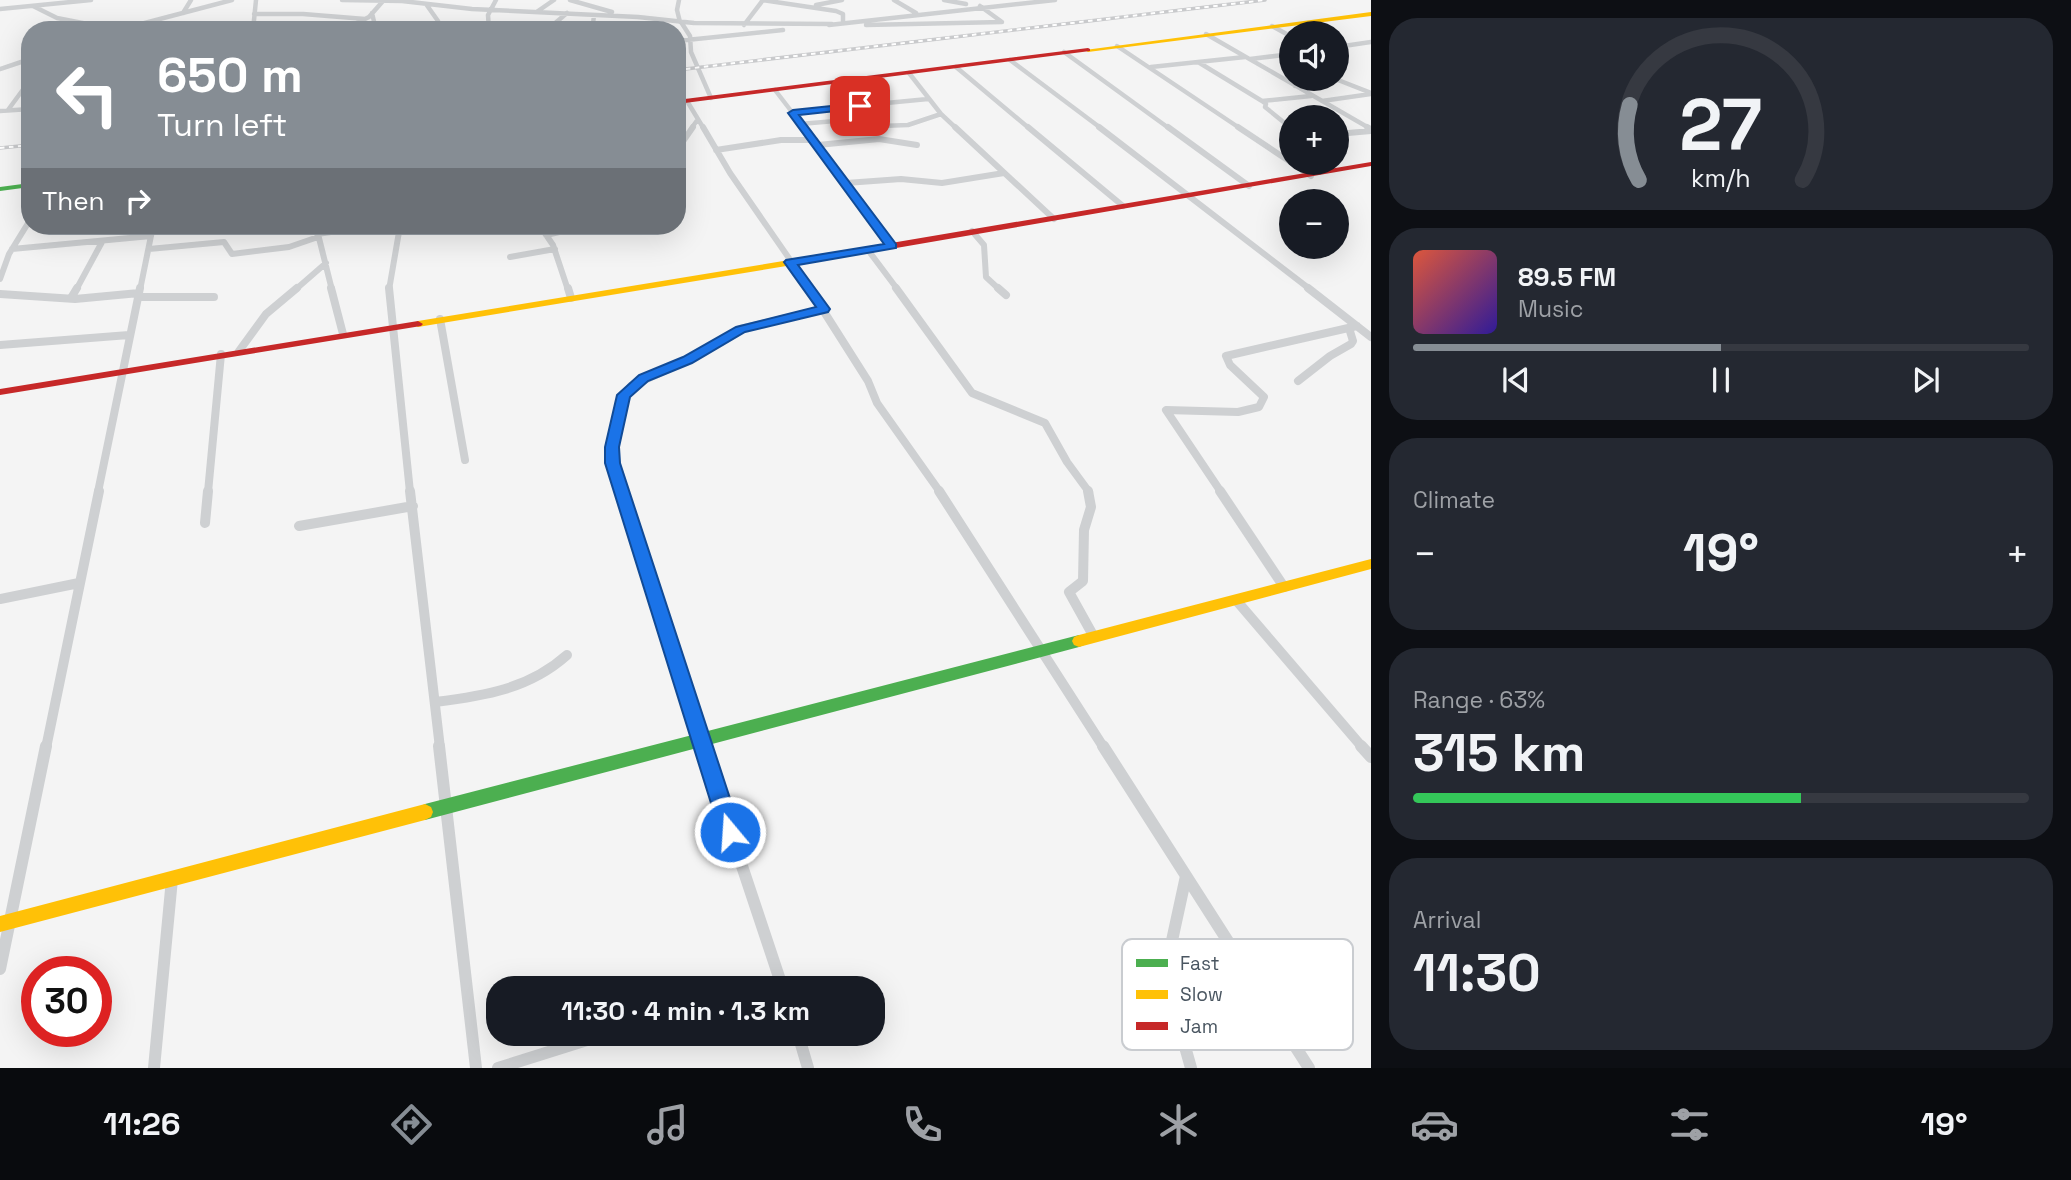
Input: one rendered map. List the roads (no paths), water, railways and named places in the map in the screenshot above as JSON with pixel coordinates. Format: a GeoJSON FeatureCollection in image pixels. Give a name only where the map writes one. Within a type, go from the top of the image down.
{"type":"FeatureCollection","features":[{"type":"Feature","properties":{"kind":"street"},"geometry":{"type":"LineString","coordinates":[[0,9],[31,5],[68,5],[88,0]]}},
{"type":"Feature","properties":{"kind":"street"},"geometry":{"type":"LineString","coordinates":[[183,13],[191,0]]}},
{"type":"Feature","properties":{"kind":"street"},"geometry":{"type":"LineString","coordinates":[[152,21],[232,0]]}},
{"type":"Feature","properties":{"kind":"street"},"geometry":{"type":"LineString","coordinates":[[254,21],[256,0]]}},
{"type":"Feature","properties":{"kind":"street"},"geometry":{"type":"LineString","coordinates":[[342,0],[425,2],[490,10],[672,21]]}},
{"type":"Feature","properties":{"kind":"street"},"geometry":{"type":"LineString","coordinates":[[489,21],[490,10],[496,0]]}},
{"type":"Feature","properties":{"kind":"street"},"geometry":{"type":"LineString","coordinates":[[537,12],[554,0]]}},
{"type":"Feature","properties":{"kind":"street"},"geometry":{"type":"LineString","coordinates":[[570,0],[638,17]]}},
{"type":"Feature","properties":{"kind":"street"},"geometry":{"type":"LineString","coordinates":[[679,0],[677,10],[680,21]]}},
{"type":"Feature","properties":{"kind":"street"},"geometry":{"type":"LineString","coordinates":[[744,24],[762,0],[807,4],[840,12],[845,23]]}},
{"type":"Feature","properties":{"kind":"street"},"geometry":{"type":"LineString","coordinates":[[807,4],[842,0]]}},
{"type":"Feature","properties":{"kind":"street"},"geometry":{"type":"LineString","coordinates":[[894,0],[917,14]]}},
{"type":"Feature","properties":{"kind":"street"},"geometry":{"type":"LineString","coordinates":[[845,23],[876,26],[1002,22],[981,6],[944,0]]}},
{"type":"Feature","properties":{"kind":"street"},"geometry":{"type":"LineString","coordinates":[[982,0],[990,6]]}},
{"type":"Feature","properties":{"kind":"street"},"geometry":{"type":"LineString","coordinates":[[686,40],[1055,0]]}},
{"type":"Feature","properties":{"kind":"street"},"geometry":{"type":"LineString","coordinates":[[361,21],[383,1]]}},
{"type":"Feature","properties":{"kind":"street"},"geometry":{"type":"LineString","coordinates":[[425,2],[438,21]]}},
{"type":"Feature","properties":{"kind":"street"},"geometry":{"type":"LineString","coordinates":[[558,21],[583,2]]}},
{"type":"Feature","properties":{"kind":"street"},"geometry":{"type":"LineString","coordinates":[[31,5],[69,21]]}},
{"type":"Feature","properties":{"kind":"street"},"geometry":{"type":"LineString","coordinates":[[372,13],[374,21]]}},
{"type":"Feature","properties":{"kind":"street"},"geometry":{"type":"LineString","coordinates":[[254,14],[303,14],[365,19]]}},
{"type":"Feature","properties":{"kind":"street"},"geometry":{"type":"LineString","coordinates":[[686,101],[1371,14]]}},
{"type":"Feature","properties":{"kind":"street"},"geometry":{"type":"LineString","coordinates":[[593,21],[594,15]]}},
{"type":"Feature","properties":{"kind":"street"},"geometry":{"type":"LineString","coordinates":[[1356,16],[1371,23]]}},
{"type":"Feature","properties":{"kind":"street"},"geometry":{"type":"LineString","coordinates":[[686,22],[832,24]]}},
{"type":"Feature","properties":{"kind":"street"},"geometry":{"type":"LineString","coordinates":[[1272,26],[1279,30]]}},
{"type":"Feature","properties":{"kind":"street"},"geometry":{"type":"LineString","coordinates":[[686,32],[710,98]]}},
{"type":"Feature","properties":{"kind":"street"},"geometry":{"type":"LineString","coordinates":[[1206,34],[1279,77]]}},
{"type":"Feature","properties":{"kind":"street"},"geometry":{"type":"LineString","coordinates":[[1349,45],[1371,42]]}},
{"type":"Feature","properties":{"kind":"street"},"geometry":{"type":"LineString","coordinates":[[1117,46],[1279,154]]}},
{"type":"Feature","properties":{"kind":"street"},"geometry":{"type":"LineString","coordinates":[[1064,52],[1249,186]]}},
{"type":"Feature","properties":{"kind":"street"},"geometry":{"type":"LineString","coordinates":[[1151,67],[1279,55]]}},
{"type":"Feature","properties":{"kind":"street"},"geometry":{"type":"LineString","coordinates":[[1010,60],[1190,195],[1353,327],[1371,337]]}},
{"type":"Feature","properties":{"kind":"street"},"geometry":{"type":"LineString","coordinates":[[0,69],[21,62]]}},
{"type":"Feature","properties":{"kind":"street"},"geometry":{"type":"LineString","coordinates":[[1198,62],[1262,101],[1266,104],[1265,107],[1279,118]]}},
{"type":"Feature","properties":{"kind":"street"},"geometry":{"type":"LineString","coordinates":[[956,67],[1123,206]]}},
{"type":"Feature","properties":{"kind":"street"},"geometry":{"type":"LineString","coordinates":[[909,73],[941,114],[1054,219]]}},
{"type":"Feature","properties":{"kind":"street"},"geometry":{"type":"LineString","coordinates":[[1349,84],[1371,93]]}},
{"type":"Feature","properties":{"kind":"street"},"geometry":{"type":"LineString","coordinates":[[775,90],[892,246]]}},
{"type":"Feature","properties":{"kind":"street"},"geometry":{"type":"LineString","coordinates":[[1303,91],[1371,130]]}},
{"type":"Feature","properties":{"kind":"street"},"geometry":{"type":"LineString","coordinates":[[8,110],[21,92]]}},
{"type":"Feature","properties":{"kind":"street"},"geometry":{"type":"LineString","coordinates":[[1322,102],[1371,93]]}},
{"type":"Feature","properties":{"kind":"street"},"geometry":{"type":"LineString","coordinates":[[1262,101],[1311,96]]}},
{"type":"Feature","properties":{"kind":"street"},"geometry":{"type":"LineString","coordinates":[[793,113],[928,99]]}},
{"type":"Feature","properties":{"kind":"street"},"geometry":{"type":"LineString","coordinates":[[686,106],[698,119],[790,262],[824,309],[868,381],[877,403],[928,473],[1227,939]]}},
{"type":"Feature","properties":{"kind":"street"},"geometry":{"type":"LineString","coordinates":[[0,111],[21,109]]}},
{"type":"Feature","properties":{"kind":"street"},"geometry":{"type":"LineString","coordinates":[[800,124],[847,120],[854,127],[908,125],[941,114]]}},
{"type":"Feature","properties":{"kind":"street"},"geometry":{"type":"LineString","coordinates":[[686,135],[698,119]]}},
{"type":"Feature","properties":{"kind":"street"},"geometry":{"type":"LineString","coordinates":[[1349,133],[1371,130]]}},
{"type":"Feature","properties":{"kind":"street"},"geometry":{"type":"LineString","coordinates":[[716,150],[781,140],[816,142],[879,139],[918,145]]}},
{"type":"Feature","properties":{"kind":"street"},"geometry":{"type":"LineString","coordinates":[[0,392],[1371,165]]}},
{"type":"Feature","properties":{"kind":"street"},"geometry":{"type":"LineString","coordinates":[[846,183],[901,179],[942,183],[1004,173]]}},
{"type":"Feature","properties":{"kind":"street"},"geometry":{"type":"LineString","coordinates":[[0,189],[21,186]]}},
{"type":"Feature","properties":{"kind":"street"},"geometry":{"type":"LineString","coordinates":[[972,230],[984,245],[986,277],[1006,295]]}},
{"type":"Feature","properties":{"kind":"street"},"geometry":{"type":"LineString","coordinates":[[0,279],[21,234]]}},
{"type":"Feature","properties":{"kind":"street"},"geometry":{"type":"LineString","coordinates":[[12,249],[102,242],[134,235]]}},
{"type":"Feature","properties":{"kind":"street"},"geometry":{"type":"LineString","coordinates":[[0,969],[5,923],[151,235]]}},
{"type":"Feature","properties":{"kind":"street"},"geometry":{"type":"LineString","coordinates":[[149,250],[224,242],[232,254],[289,247],[311,235]]}},
{"type":"Feature","properties":{"kind":"street"},"geometry":{"type":"LineString","coordinates":[[318,235],[343,334]]}},
{"type":"Feature","properties":{"kind":"street"},"geometry":{"type":"LineString","coordinates":[[398,235],[387,295],[476,1068]]}},
{"type":"Feature","properties":{"kind":"street"},"geometry":{"type":"LineString","coordinates":[[546,235],[555,249],[571,298]]}},
{"type":"Feature","properties":{"kind":"street"},"geometry":{"type":"LineString","coordinates":[[71,298],[102,242]]}},
{"type":"Feature","properties":{"kind":"street"},"geometry":{"type":"LineString","coordinates":[[510,257],[555,249]]}},
{"type":"Feature","properties":{"kind":"street"},"geometry":{"type":"LineString","coordinates":[[868,250],[956,368],[967,388],[982,398],[1045,423],[1067,463],[1088,489],[1091,507],[1084,530],[1083,581],[1069,592],[1094,637]]}},
{"type":"Feature","properties":{"kind":"street"},"geometry":{"type":"LineString","coordinates":[[239,352],[266,314],[326,263]]}},
{"type":"Feature","properties":{"kind":"street"},"geometry":{"type":"LineString","coordinates":[[0,294],[71,298],[139,295],[214,297]]}},
{"type":"Feature","properties":{"kind":"street"},"geometry":{"type":"LineString","coordinates":[[779,976],[612,463],[612,447],[620,402],[631,386],[643,378],[688,360],[740,330],[824,309]]}},
{"type":"Feature","properties":{"kind":"street"},"geometry":{"type":"LineString","coordinates":[[440,319],[465,460]]}},
{"type":"Feature","properties":{"kind":"street"},"geometry":{"type":"LineString","coordinates":[[1298,381],[1330,356],[1352,344],[1353,327]]}},
{"type":"Feature","properties":{"kind":"street"},"geometry":{"type":"LineString","coordinates":[[1284,587],[1166,410],[1238,412],[1259,407],[1264,397],[1230,365],[1226,356],[1353,327]]}},
{"type":"Feature","properties":{"kind":"street"},"geometry":{"type":"LineString","coordinates":[[0,345],[129,335]]}},
{"type":"Feature","properties":{"kind":"street"},"geometry":{"type":"LineString","coordinates":[[205,523],[221,354]]}},
{"type":"Feature","properties":{"kind":"street"},"geometry":{"type":"LineString","coordinates":[[299,526],[413,506]]}},
{"type":"Feature","properties":{"kind":"street"},"geometry":{"type":"LineString","coordinates":[[5,923],[1371,564]]}},
{"type":"Feature","properties":{"kind":"street"},"geometry":{"type":"LineString","coordinates":[[0,599],[79,583]]}},
{"type":"Feature","properties":{"kind":"street"},"geometry":{"type":"LineString","coordinates":[[1236,600],[1371,757]]}},
{"type":"Feature","properties":{"kind":"street"},"geometry":{"type":"LineString","coordinates":[[435,702],[509,691],[553,669],[567,655]]}},
{"type":"Feature","properties":{"kind":"street"},"geometry":{"type":"LineString","coordinates":[[1172,939],[1186,876]]}},
{"type":"Feature","properties":{"kind":"street"},"geometry":{"type":"LineString","coordinates":[[154,1068],[172,879]]}},
{"type":"Feature","properties":{"kind":"street"},"geometry":{"type":"LineString","coordinates":[[498,1068],[568,1046]]}},
{"type":"Feature","properties":{"kind":"street"},"geometry":{"type":"LineString","coordinates":[[801,1046],[808,1068]]}},
{"type":"Feature","properties":{"kind":"street"},"geometry":{"type":"LineString","coordinates":[[1186,1050],[1191,1068]]}},
{"type":"Feature","properties":{"kind":"street"},"geometry":{"type":"LineString","coordinates":[[1298,1050],[1310,1068]]}},
{"type":"Feature","properties":{"kind":"railway"},"geometry":{"type":"LineString","coordinates":[[686,69],[1265,0]]}},
{"type":"Feature","properties":{"kind":"railway"},"geometry":{"type":"LineString","coordinates":[[0,148],[21,146]]}}]}
